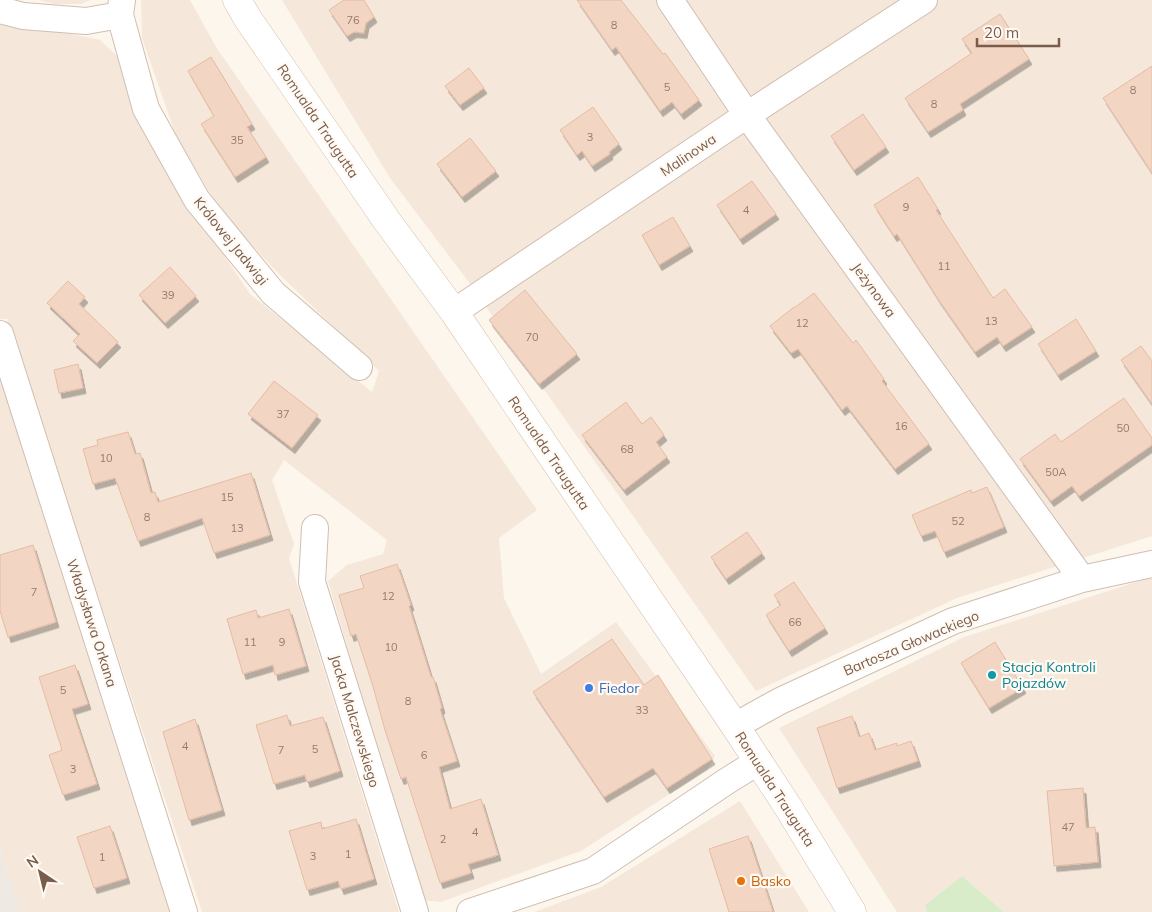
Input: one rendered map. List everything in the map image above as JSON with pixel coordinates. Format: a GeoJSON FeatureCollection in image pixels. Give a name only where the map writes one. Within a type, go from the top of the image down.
{"type":"FeatureCollection","features":[{"type":"Feature","properties":{"kind":"street","name":"Romualda Traugutta"},"geometry":{"type":"LineString","coordinates":[[237,0],[248,19],[387,222],[454,312],[735,726],[788,806],[852,912]]}},
{"type":"Feature","properties":{"kind":"street","name":"Jeżynowa"},"geometry":{"type":"LineString","coordinates":[[670,0],[748,115],[1082,579]]}},
{"type":"Feature","properties":{"kind":"street","name":"Malinowa"},"geometry":{"type":"LineString","coordinates":[[454,312],[748,115],[924,0]]}},
{"type":"Feature","properties":{"kind":"street"},"geometry":{"type":"LineString","coordinates":[[0,10],[24,16],[86,21],[121,8]]}},
{"type":"Feature","properties":{"kind":"street","name":"Królowej Jadwigi"},"geometry":{"type":"LineString","coordinates":[[121,8],[146,109],[197,200],[273,293],[359,367]]}},
{"type":"Feature","properties":{"kind":"street","name":"Władysława Orkana"},"geometry":{"type":"LineString","coordinates":[[0,334],[184,912]]}},
{"type":"Feature","properties":{"kind":"street","name":"Jacka Malczewskiego"},"geometry":{"type":"LineString","coordinates":[[315,528],[312,582],[415,912]]}},
{"type":"Feature","properties":{"kind":"street","name":"Bartosza Głowackiego"},"geometry":{"type":"LineString","coordinates":[[735,726],[780,701],[953,621],[1082,579],[1152,564]]}},
{"type":"Feature","properties":{"kind":"street"},"geometry":{"type":"LineString","coordinates":[[470,912],[593,871],[758,761]]}},
{"type":"Feature","properties":{"kind":"shaded area"},"geometry":{"type":"Polygon","coordinates":[[[38,0],[90,0],[81,4],[54,4],[38,0]]]}},
{"type":"Feature","properties":{"kind":"shaded area"},"geometry":{"type":"Polygon","coordinates":[[[141,0],[190,0],[216,47],[537,510],[499,538],[504,598],[541,674],[616,622],[715,756],[707,770],[581,851],[441,902],[421,900],[328,581],[347,565],[383,554],[387,540],[284,460],[272,480],[294,544],[289,558],[399,912],[202,912],[7,319],[0,319],[0,19],[100,40],[117,56],[152,148],[250,294],[372,392],[379,371],[275,270],[218,207],[175,133],[142,38],[141,0]]]}},
{"type":"Feature","properties":{"kind":"shaded area"},"geometry":{"type":"Polygon","coordinates":[[[282,0],[1152,0],[1152,536],[957,598],[756,691],[465,277],[390,178],[282,0]]]}},
{"type":"Feature","properties":{"kind":"shaded area"},"geometry":{"type":"Polygon","coordinates":[[[0,379],[171,912],[20,912],[0,847],[0,379]]]}},
{"type":"Feature","properties":{"kind":"shaded area"},"geometry":{"type":"Polygon","coordinates":[[[1152,577],[1152,912],[1004,912],[962,876],[925,905],[927,912],[897,912],[779,728],[964,637],[1152,577]]]}},
{"type":"Feature","properties":{"kind":"shaded area"},"geometry":{"type":"Polygon","coordinates":[[[740,801],[809,912],[534,912],[601,887],[740,801]]]}},
{"type":"Feature","properties":{"kind":"shaded area"},"geometry":{"type":"Polygon","coordinates":[[[0,847],[20,912],[0,912],[0,847]]]}},
{"type":"Feature","properties":{"kind":"green space"},"geometry":{"type":"Polygon","coordinates":[[[962,876],[1004,912],[927,912],[925,905],[962,876]]]}},
{"type":"Feature","properties":{"kind":"building"},"geometry":{"type":"Polygon","coordinates":[[[344,0],[364,0],[374,17],[366,23],[364,33],[354,32],[347,36],[329,10],[344,0]]]}},
{"type":"Feature","properties":{"kind":"building"},"geometry":{"type":"Polygon","coordinates":[[[577,0],[621,0],[663,54],[665,53],[699,100],[681,114],[672,102],[660,111],[616,47],[612,50],[577,0]]]}},
{"type":"Feature","properties":{"kind":"building"},"geometry":{"type":"Polygon","coordinates":[[[1000,14],[1029,59],[960,104],[963,110],[928,132],[905,98],[972,53],[962,39],[1000,14]]]}},
{"type":"Feature","properties":{"kind":"building"},"geometry":{"type":"Polygon","coordinates":[[[211,57],[252,124],[247,127],[266,157],[235,177],[201,124],[214,116],[188,71],[211,57]]]}},
{"type":"Feature","properties":{"kind":"building"},"geometry":{"type":"Polygon","coordinates":[[[1152,66],[1152,173],[1103,98],[1152,66]]]}},
{"type":"Feature","properties":{"kind":"building"},"geometry":{"type":"Polygon","coordinates":[[[469,68],[484,88],[460,105],[445,86],[469,68]]]}},
{"type":"Feature","properties":{"kind":"building"},"geometry":{"type":"Polygon","coordinates":[[[593,107],[619,144],[609,152],[610,154],[592,166],[582,151],[577,155],[560,130],[593,107]]]}},
{"type":"Feature","properties":{"kind":"building"},"geometry":{"type":"Polygon","coordinates":[[[863,114],[886,147],[854,170],[831,136],[863,114]]]}},
{"type":"Feature","properties":{"kind":"building"},"geometry":{"type":"Polygon","coordinates":[[[470,138],[496,171],[462,197],[437,164],[470,138]]]}},
{"type":"Feature","properties":{"kind":"building"},"geometry":{"type":"Polygon","coordinates":[[[918,177],[938,209],[936,210],[993,298],[1005,289],[1032,327],[1003,346],[997,337],[975,352],[938,299],[897,234],[894,236],[874,205],[918,177]]]}},
{"type":"Feature","properties":{"kind":"building"},"geometry":{"type":"Polygon","coordinates":[[[752,181],[776,214],[740,239],[717,205],[752,181]]]}},
{"type":"Feature","properties":{"kind":"building"},"geometry":{"type":"Polygon","coordinates":[[[673,217],[690,246],[659,265],[642,235],[673,217]]]}},
{"type":"Feature","properties":{"kind":"building"},"geometry":{"type":"Polygon","coordinates":[[[170,267],[196,296],[165,323],[139,295],[170,267]]]}},
{"type":"Feature","properties":{"kind":"building"},"geometry":{"type":"Polygon","coordinates":[[[68,281],[85,297],[79,304],[118,342],[97,363],[73,341],[80,334],[47,303],[68,281]]]}},
{"type":"Feature","properties":{"kind":"building"},"geometry":{"type":"Polygon","coordinates":[[[525,290],[577,354],[539,384],[489,320],[525,290]]]}},
{"type":"Feature","properties":{"kind":"building"},"geometry":{"type":"Polygon","coordinates":[[[814,293],[853,343],[856,340],[884,379],[882,381],[929,444],[895,469],[847,406],[842,410],[798,349],[791,353],[770,326],[814,293]]]}},
{"type":"Feature","properties":{"kind":"building"},"geometry":{"type":"Polygon","coordinates":[[[1076,319],[1096,351],[1058,375],[1038,344],[1076,319]]]}},
{"type":"Feature","properties":{"kind":"building"},"geometry":{"type":"Polygon","coordinates":[[[1141,346],[1152,361],[1152,404],[1121,360],[1141,346]]]}},
{"type":"Feature","properties":{"kind":"building"},"geometry":{"type":"Polygon","coordinates":[[[78,364],[83,388],[59,393],[54,370],[78,364]]]}},
{"type":"Feature","properties":{"kind":"building"},"geometry":{"type":"Polygon","coordinates":[[[274,381],[318,415],[292,448],[248,414],[274,381]]]}},
{"type":"Feature","properties":{"kind":"building"},"geometry":{"type":"Polygon","coordinates":[[[1124,398],[1152,438],[1152,445],[1079,496],[1072,486],[1051,501],[1020,459],[1055,434],[1061,442],[1124,398]]]}},
{"type":"Feature","properties":{"kind":"building"},"geometry":{"type":"Polygon","coordinates":[[[626,402],[642,424],[651,417],[664,435],[656,442],[667,457],[624,490],[582,435],[626,402]]]}},
{"type":"Feature","properties":{"kind":"building"},"geometry":{"type":"Polygon","coordinates":[[[128,432],[135,454],[140,453],[151,493],[155,492],[158,502],[251,473],[270,535],[214,553],[202,518],[138,541],[115,478],[93,484],[83,449],[98,445],[97,440],[128,432]]]}},
{"type":"Feature","properties":{"kind":"building"},"geometry":{"type":"Polygon","coordinates":[[[987,487],[1004,527],[944,552],[935,531],[921,536],[912,515],[971,490],[972,493],[987,487]]]}},
{"type":"Feature","properties":{"kind":"building"},"geometry":{"type":"Polygon","coordinates":[[[747,532],[762,553],[726,579],[711,557],[747,532]]]}},
{"type":"Feature","properties":{"kind":"building"},"geometry":{"type":"Polygon","coordinates":[[[33,545],[56,622],[8,637],[0,611],[0,555],[33,545]]]}},
{"type":"Feature","properties":{"kind":"building"},"geometry":{"type":"Polygon","coordinates":[[[397,564],[411,605],[409,606],[431,677],[433,677],[442,708],[440,709],[457,761],[439,767],[450,809],[481,799],[498,855],[468,864],[471,873],[440,883],[406,777],[401,779],[356,634],[351,636],[339,595],[364,588],[360,576],[397,564]]]}},
{"type":"Feature","properties":{"kind":"building"},"geometry":{"type":"Polygon","coordinates":[[[794,582],[825,628],[789,651],[766,615],[781,605],[774,595],[794,582]]]}},
{"type":"Feature","properties":{"kind":"building"},"geometry":{"type":"Polygon","coordinates":[[[289,609],[306,666],[275,675],[273,665],[243,674],[227,619],[256,610],[258,618],[289,609]]]}},
{"type":"Feature","properties":{"kind":"building"},"geometry":{"type":"Polygon","coordinates":[[[612,639],[644,685],[658,675],[712,759],[667,788],[653,768],[604,797],[533,692],[612,639]]]}},
{"type":"Feature","properties":{"kind":"building","name":"Stacja Kontroli Pojazdów"},"geometry":{"type":"Polygon","coordinates":[[[995,642],[1023,688],[989,708],[961,663],[995,642]]]}},
{"type":"Feature","properties":{"kind":"building"},"geometry":{"type":"Polygon","coordinates":[[[75,665],[88,704],[72,709],[97,784],[63,795],[49,755],[62,750],[39,677],[75,665]]]}},
{"type":"Feature","properties":{"kind":"building"},"geometry":{"type":"Polygon","coordinates":[[[287,715],[290,726],[323,717],[340,771],[307,782],[305,775],[274,784],[256,725],[287,715]]]}},
{"type":"Feature","properties":{"kind":"building"},"geometry":{"type":"Polygon","coordinates":[[[852,716],[859,737],[869,733],[875,750],[911,741],[918,761],[837,788],[817,728],[852,716]]]}},
{"type":"Feature","properties":{"kind":"building"},"geometry":{"type":"Polygon","coordinates":[[[195,719],[222,810],[189,820],[163,732],[195,719]]]}},
{"type":"Feature","properties":{"kind":"building"},"geometry":{"type":"Polygon","coordinates":[[[1083,788],[1086,828],[1095,827],[1098,862],[1054,866],[1047,791],[1083,788]]]}},
{"type":"Feature","properties":{"kind":"building"},"geometry":{"type":"Polygon","coordinates":[[[356,819],[374,879],[341,889],[338,881],[307,890],[289,831],[321,822],[322,829],[356,819]]]}},
{"type":"Feature","properties":{"kind":"building"},"geometry":{"type":"Polygon","coordinates":[[[110,826],[127,878],[94,888],[77,837],[110,826]]]}},
{"type":"Feature","properties":{"kind":"building","name":"Basko"},"geometry":{"type":"Polygon","coordinates":[[[748,836],[773,912],[729,912],[709,849],[748,836]]]}},
{"type":"Feature","properties":{"kind":"place","name":"Stacja Kontroli Pojazdów"},"geometry":{"type":"Point","coordinates":[992,675]}},
{"type":"Feature","properties":{"kind":"place","name":"Fiedor"},"geometry":{"type":"Point","coordinates":[589,688]}},
{"type":"Feature","properties":{"kind":"place","name":"Basko"},"geometry":{"type":"Point","coordinates":[741,881]}}]}
